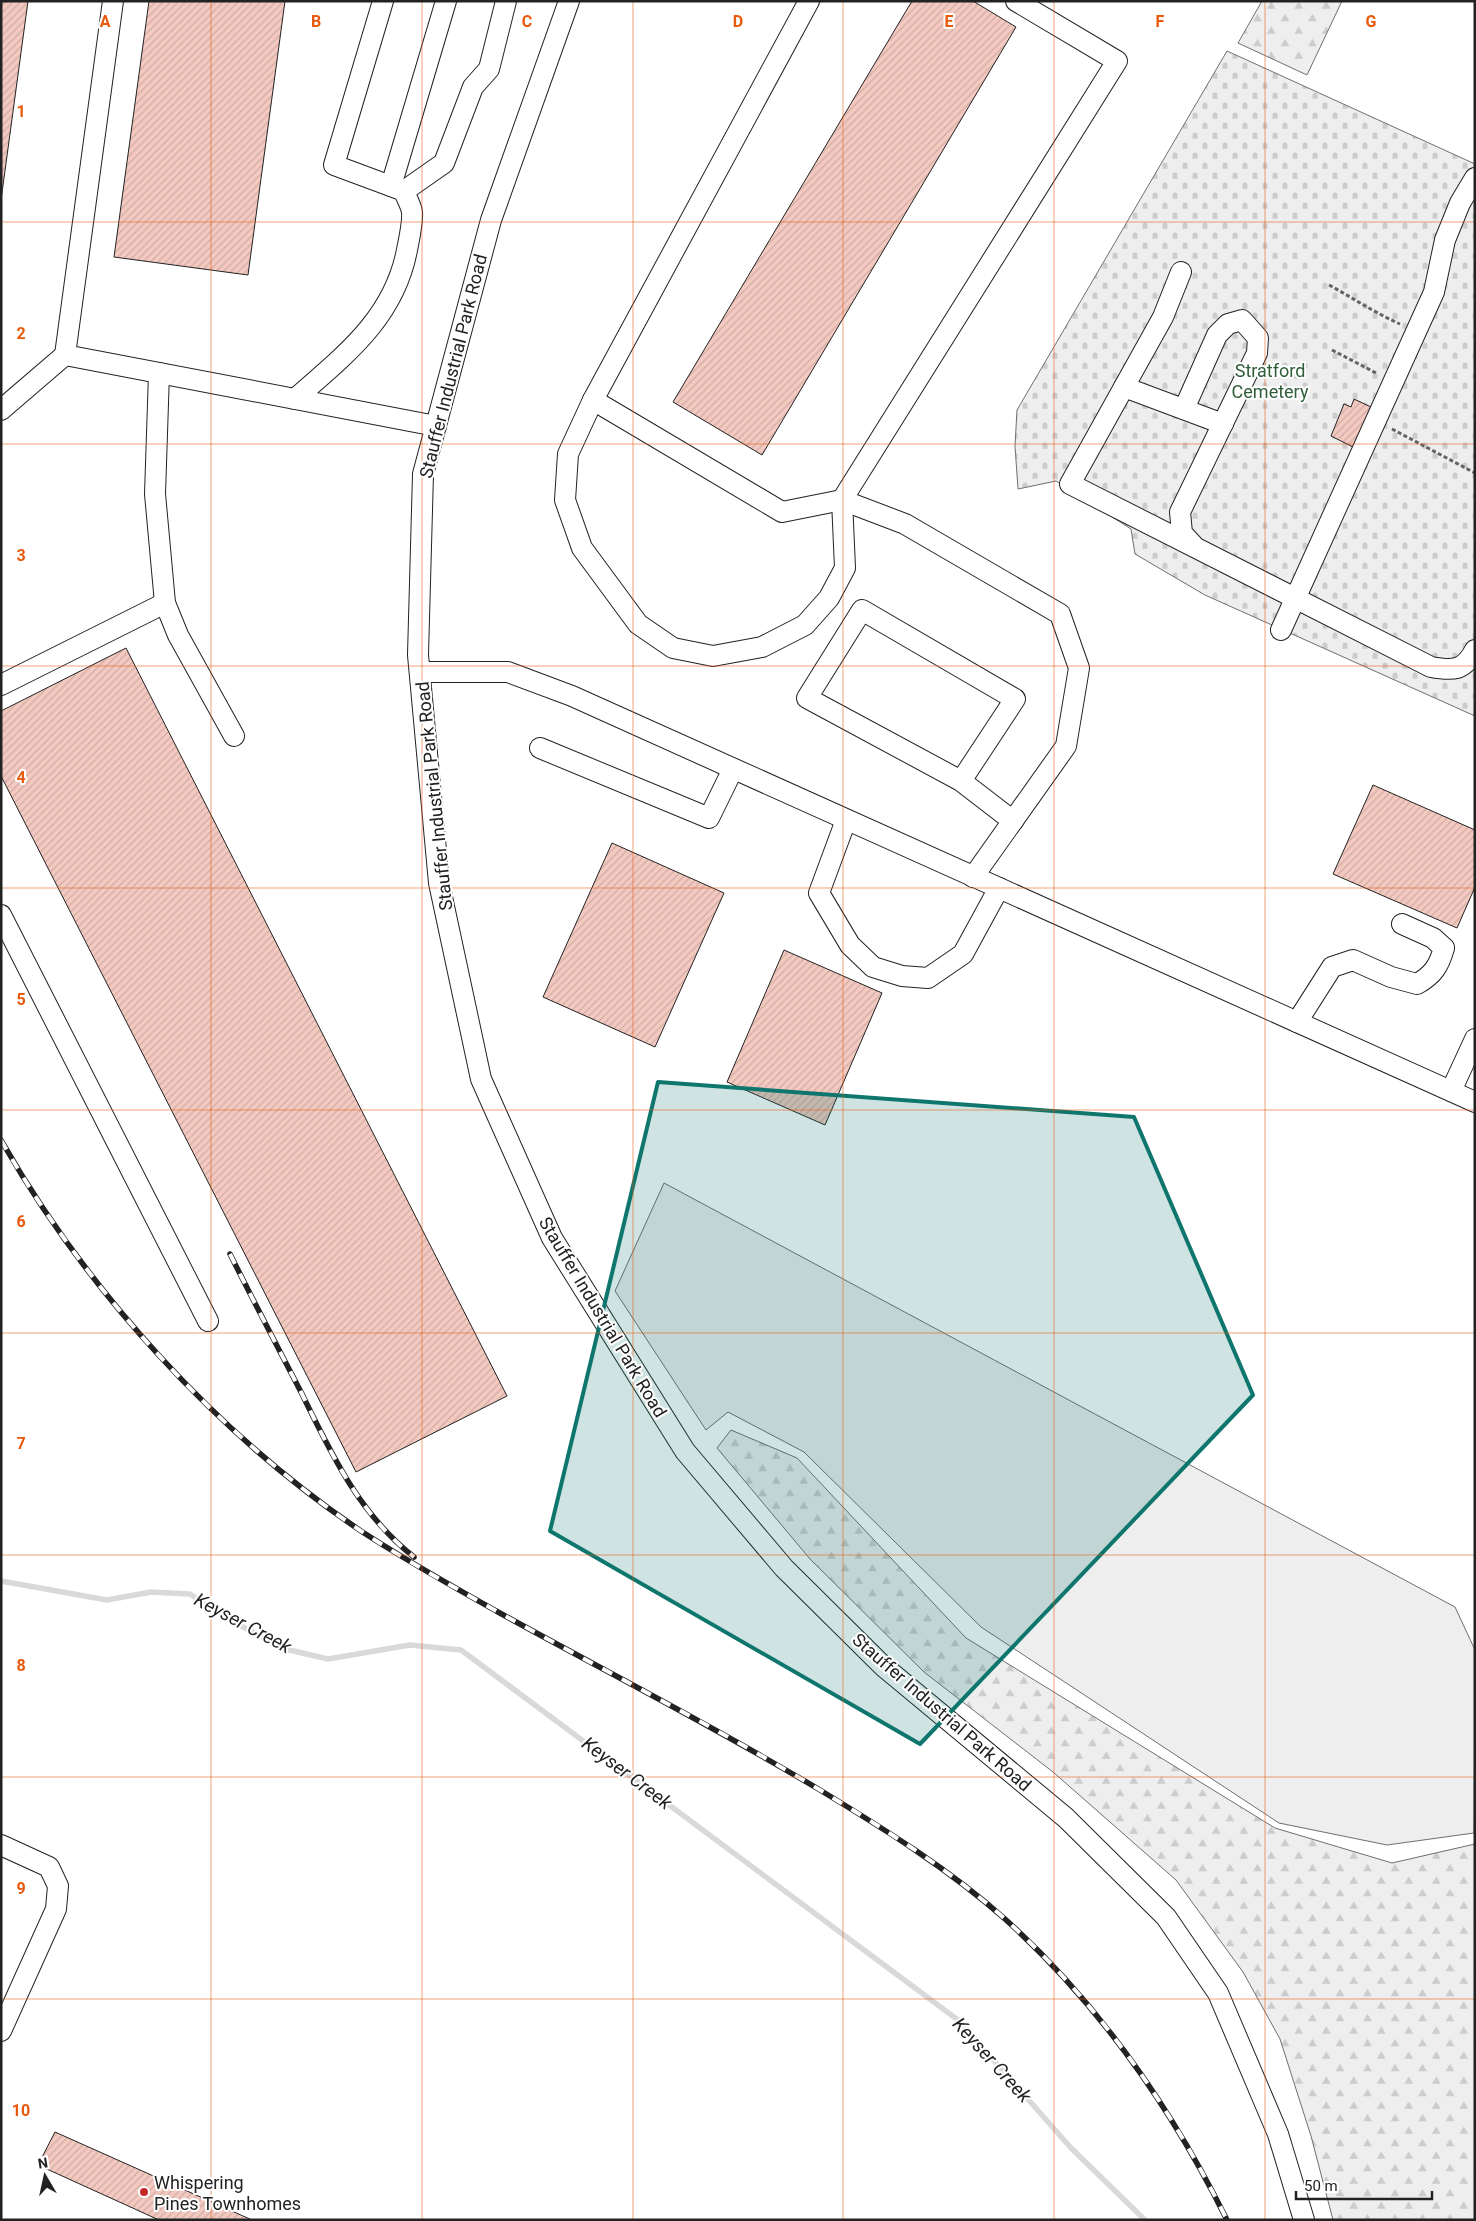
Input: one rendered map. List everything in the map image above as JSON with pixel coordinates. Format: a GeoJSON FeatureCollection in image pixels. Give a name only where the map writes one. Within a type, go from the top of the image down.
{"type":"FeatureCollection","features":[{"type":"Feature","properties":{"kind":"street"},"geometry":{"type":"LineString","coordinates":[[1,410],[65,355],[113,1]]}},
{"type":"Feature","properties":{"kind":"street"},"geometry":{"type":"LineString","coordinates":[[295,399],[349,351],[377,320],[391,298],[403,269],[412,212],[397,188],[334,164],[383,1]]}},
{"type":"Feature","properties":{"kind":"street"},"geometry":{"type":"LineString","coordinates":[[397,188],[446,1]]}},
{"type":"Feature","properties":{"kind":"street","name":"Stauffer Industrial Park Road"},"geometry":{"type":"LineString","coordinates":[[569,1],[491,220],[423,474],[418,655],[439,883],[481,1079],[552,1238],[685,1451],[784,1568],[883,1666],[1066,1818],[1166,1917],[1218,1993],[1278,2134],[1304,2220]]}},
{"type":"Feature","properties":{"kind":"street"},"geometry":{"type":"LineString","coordinates":[[809,1],[593,400],[568,454],[565,500],[582,548],[638,624],[673,648],[713,656],[762,647],[805,625],[829,598],[845,568],[842,500],[1117,61],[1016,1]]}},
{"type":"Feature","properties":{"kind":"street"},"geometry":{"type":"LineString","coordinates":[[397,188],[444,163],[473,87],[489,69],[501,2]]}},
{"type":"Feature","properties":{"kind":"street"},"geometry":{"type":"LineString","coordinates":[[1282,630],[1434,292],[1446,240],[1460,203],[1475,178]]}},
{"type":"Feature","properties":{"kind":"street"},"geometry":{"type":"LineString","coordinates":[[1181,272],[1163,317],[1070,484],[1431,667],[1451,671],[1469,662],[1475,650]]}},
{"type":"Feature","properties":{"kind":"street"},"geometry":{"type":"LineString","coordinates":[[1184,409],[1217,335],[1228,324],[1242,320],[1258,338],[1257,353],[1180,512],[1182,533],[1192,545]]}},
{"type":"Feature","properties":{"kind":"street"},"geometry":{"type":"LineString","coordinates":[[65,355],[436,426]]}},
{"type":"Feature","properties":{"kind":"street"},"geometry":{"type":"LineString","coordinates":[[158,373],[155,494],[165,603],[178,636],[234,736]]}},
{"type":"Feature","properties":{"kind":"street"},"geometry":{"type":"LineString","coordinates":[[1124,387],[1223,424]]}},
{"type":"Feature","properties":{"kind":"street"},"geometry":{"type":"LineString","coordinates":[[593,400],[782,512],[842,500],[906,524],[1060,614],[1080,668],[1066,746],[973,877]]}},
{"type":"Feature","properties":{"kind":"street"},"geometry":{"type":"LineString","coordinates":[[1,686],[165,603]]}},
{"type":"Feature","properties":{"kind":"street"},"geometry":{"type":"LineString","coordinates":[[961,781],[1016,699],[862,610],[807,698],[961,781],[1013,821]]}},
{"type":"Feature","properties":{"kind":"street"},"geometry":{"type":"LineString","coordinates":[[420,672],[508,672],[572,696],[1475,1102]]}},
{"type":"Feature","properties":{"kind":"street"},"geometry":{"type":"LineString","coordinates":[[540,748],[709,818],[733,769]]}},
{"type":"Feature","properties":{"kind":"street"},"geometry":{"type":"LineString","coordinates":[[846,820],[819,894],[850,944],[873,966],[902,976],[928,978],[962,954],[999,888]]}},
{"type":"Feature","properties":{"kind":"street"},"geometry":{"type":"LineString","coordinates":[[1,916],[208,1321]]}},
{"type":"Feature","properties":{"kind":"street"},"geometry":{"type":"LineString","coordinates":[[1297,1022],[1332,967],[1339,964],[1353,960],[1417,984],[1431,976],[1440,961],[1444,948],[1433,938],[1402,924]]}},
{"type":"Feature","properties":{"kind":"street"},"geometry":{"type":"LineString","coordinates":[[1451,1091],[1475,1039]]}},
{"type":"Feature","properties":{"kind":"street"},"geometry":{"type":"LineString","coordinates":[[1,1845],[49,1867],[58,1886],[56,1909],[1,2031]]}},
{"type":"Feature","properties":{"kind":"path"},"geometry":{"type":"LineString","coordinates":[[1329,285],[1364,303],[1376,314],[1417,331]]}},
{"type":"Feature","properties":{"kind":"path"},"geometry":{"type":"LineString","coordinates":[[1332,350],[1394,382]]}},
{"type":"Feature","properties":{"kind":"path"},"geometry":{"type":"LineString","coordinates":[[1376,421],[1475,473]]}},
{"type":"Feature","properties":{"kind":"highlighted area"},"geometry":{"type":"Polygon","coordinates":[[[658,1082],[1134,1117],[1253,1395],[920,1744],[550,1531],[658,1082]]]}},
{"type":"Feature","properties":{"kind":"green space"},"geometry":{"type":"Polygon","coordinates":[[[1262,1],[1342,1],[1307,75],[1238,43],[1262,1]]]}},
{"type":"Feature","properties":{"kind":"green space","name":"Stratford Cemetery"},"geometry":{"type":"Polygon","coordinates":[[[1227,51],[1475,164],[1475,716],[1205,595],[1135,554],[1131,529],[1056,481],[1018,489],[1015,446],[1017,410],[1227,51]]]}},
{"type":"Feature","properties":{"kind":"green space"},"geometry":{"type":"Polygon","coordinates":[[[664,1183],[1455,1607],[1475,1650],[1474,1833],[1387,1845],[1279,1823],[981,1627],[804,1452],[728,1412],[706,1430],[615,1291],[664,1183]]]}},
{"type":"Feature","properties":{"kind":"green space"},"geometry":{"type":"Polygon","coordinates":[[[731,1430],[797,1458],[966,1638],[1275,1828],[1392,1863],[1475,1844],[1475,2220],[1333,2220],[1311,2136],[1280,2039],[1243,1972],[1176,1880],[1053,1772],[924,1672],[810,1559],[717,1448],[731,1430]]]}},
{"type":"Feature","properties":{"kind":"building"},"geometry":{"type":"Polygon","coordinates":[[[1,1],[28,1],[1,200],[1,1]]]}},
{"type":"Feature","properties":{"kind":"building"},"geometry":{"type":"Polygon","coordinates":[[[149,1],[285,1],[248,275],[114,257],[149,1]]]}},
{"type":"Feature","properties":{"kind":"building"},"geometry":{"type":"Polygon","coordinates":[[[912,1],[973,1],[1016,27],[762,455],[673,402],[912,1]]]}},
{"type":"Feature","properties":{"kind":"building"},"geometry":{"type":"Polygon","coordinates":[[[1354,399],[1373,408],[1355,448],[1331,436],[1344,404],[1351,407],[1354,399]]]}},
{"type":"Feature","properties":{"kind":"building"},"geometry":{"type":"Polygon","coordinates":[[[126,648],[507,1396],[356,1472],[1,776],[1,711],[126,648]]]}},
{"type":"Feature","properties":{"kind":"building"},"geometry":{"type":"Polygon","coordinates":[[[1373,785],[1475,830],[1475,887],[1457,928],[1333,874],[1373,785]]]}},
{"type":"Feature","properties":{"kind":"building"},"geometry":{"type":"Polygon","coordinates":[[[612,843],[724,893],[655,1047],[543,997],[612,843]]]}},
{"type":"Feature","properties":{"kind":"building"},"geometry":{"type":"Polygon","coordinates":[[[784,950],[882,993],[825,1125],[727,1082],[784,950]]]}},
{"type":"Feature","properties":{"kind":"building","name":"Whispering Pines Townhomes"},"geometry":{"type":"Polygon","coordinates":[[[55,2132],[252,2220],[159,2220],[38,2165],[55,2132]]]}},
{"type":"Feature","properties":{"kind":"waterway","name":"Keyser Creek"},"geometry":{"type":"LineString","coordinates":[[1,1581],[107,1600],[151,1592],[190,1594],[224,1617],[285,1649],[328,1659],[410,1645],[461,1650],[958,2020],[1071,2148],[1145,2220]]}},
{"type":"Feature","properties":{"kind":"railway"},"geometry":{"type":"LineString","coordinates":[[1,1140],[35,1196],[73,1251],[159,1356],[206,1404],[256,1450],[308,1493],[361,1531],[429,1573],[740,1744],[844,1805],[939,1866],[1005,1919],[1071,1986],[1130,2059],[1182,2137],[1227,2220]]}},
{"type":"Feature","properties":{"kind":"railway"},"geometry":{"type":"LineString","coordinates":[[230,1254],[335,1460],[377,1522],[414,1557]]}},
{"type":"Feature","properties":{"kind":"place","name":"Whispering Pines Townhomes"},"geometry":{"type":"Point","coordinates":[144,2192]}}]}
